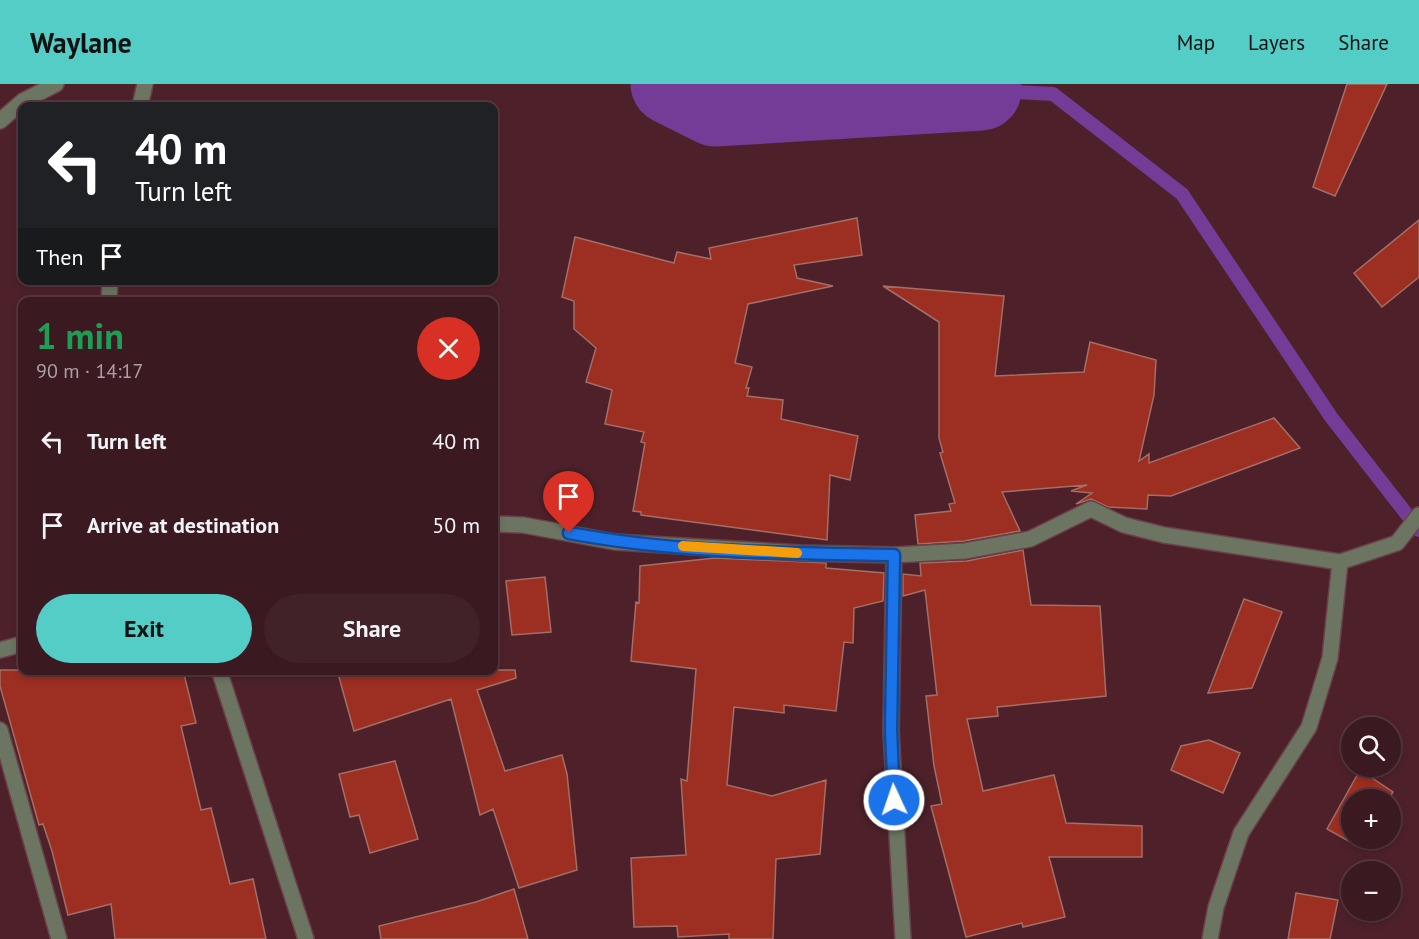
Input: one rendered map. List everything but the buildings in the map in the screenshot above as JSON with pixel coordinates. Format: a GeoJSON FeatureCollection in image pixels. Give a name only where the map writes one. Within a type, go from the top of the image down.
{"type":"FeatureCollection","features":[{"type":"Feature","properties":{"kind":"street"},"geometry":{"type":"LineString","coordinates":[[22,102],[56,84]]}},
{"type":"Feature","properties":{"kind":"street"},"geometry":{"type":"LineString","coordinates":[[141,102],[145,84]]}},
{"type":"Feature","properties":{"kind":"street"},"geometry":{"type":"LineString","coordinates":[[0,121],[18,105]]}},
{"type":"Feature","properties":{"kind":"street"},"geometry":{"type":"LineString","coordinates":[[498,524],[523,525],[615,542],[800,553],[894,555],[965,551],[1030,539],[1091,509],[1124,525],[1164,535],[1341,562],[1397,543],[1419,515]]}},
{"type":"Feature","properties":{"kind":"street"},"geometry":{"type":"LineString","coordinates":[[894,555],[891,730],[903,939]]}},
{"type":"Feature","properties":{"kind":"street"},"geometry":{"type":"LineString","coordinates":[[1210,939],[1216,908],[1241,833],[1309,727],[1330,658],[1341,562]]}},
{"type":"Feature","properties":{"kind":"street"},"geometry":{"type":"LineString","coordinates":[[0,650],[18,645]]}},
{"type":"Feature","properties":{"kind":"street"},"geometry":{"type":"LineString","coordinates":[[221,675],[306,939]]}},
{"type":"Feature","properties":{"kind":"street"},"geometry":{"type":"LineString","coordinates":[[0,730],[59,939]]}},
{"type":"Feature","properties":{"kind":"waterway"},"geometry":{"type":"LineString","coordinates":[[671,84],[715,106],[981,90]]}},
{"type":"Feature","properties":{"kind":"waterway"},"geometry":{"type":"LineString","coordinates":[[981,90],[1053,94],[1182,194],[1331,417],[1419,530]]}},
{"type":"Feature","properties":{"kind":"slow traffic"},"geometry":{"type":"LineString","coordinates":[[683,546],[797,553]]}},
{"type":"Feature","properties":{"kind":"route"},"geometry":{"type":"LineString","coordinates":[[569,533],[615,542],[800,553],[894,555],[891,730],[894,800]]}}]}
